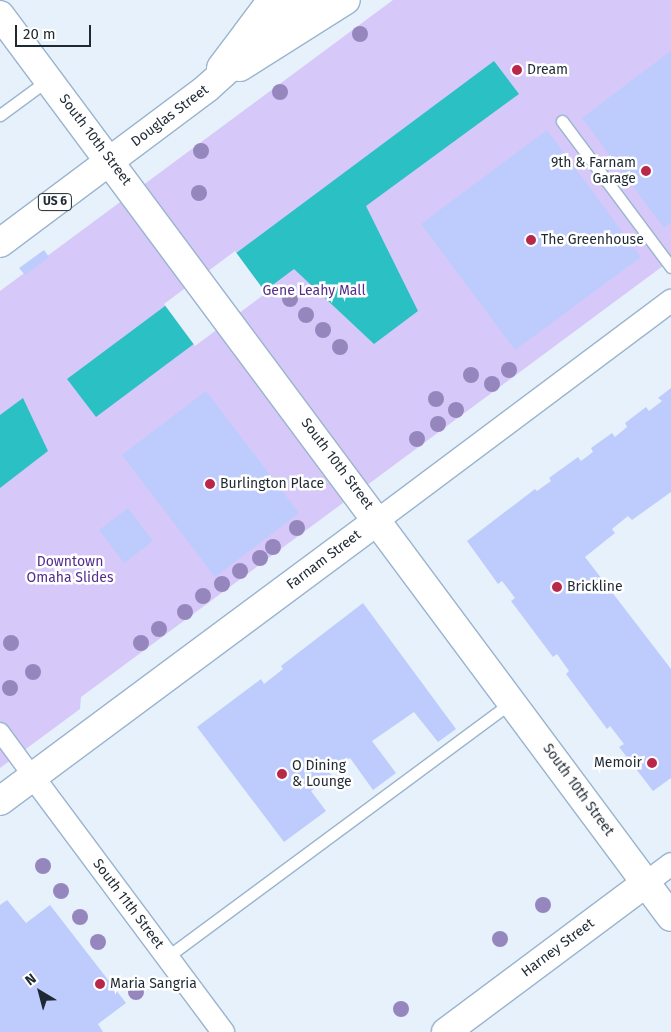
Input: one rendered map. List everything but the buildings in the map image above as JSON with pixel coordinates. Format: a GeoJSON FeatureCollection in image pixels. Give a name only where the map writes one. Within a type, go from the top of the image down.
{"type":"FeatureCollection","features":[{"type":"Feature","properties":{"kind":"main road"},"geometry":{"type":"LineString","coordinates":[[207,88],[272,0]]}},
{"type":"Feature","properties":{"kind":"main road","name":"US 6"},"geometry":{"type":"LineString","coordinates":[[207,88],[304,0]]}},
{"type":"Feature","properties":{"kind":"main road","name":"Douglas Street"},"geometry":{"type":"LineString","coordinates":[[0,243],[207,88],[346,0]]}},
{"type":"Feature","properties":{"kind":"main road","name":"South 10th Street"},"geometry":{"type":"LineString","coordinates":[[3,26],[49,79],[111,160],[671,917]]}},
{"type":"Feature","properties":{"kind":"main road","name":"Farnam Street"},"geometry":{"type":"LineString","coordinates":[[0,801],[378,520]]}},
{"type":"Feature","properties":{"kind":"main road","name":"Harney Street"},"geometry":{"type":"LineString","coordinates":[[446,1032],[646,883]]}},
{"type":"Feature","properties":{"kind":"street","name":"Farnam Street"},"geometry":{"type":"LineString","coordinates":[[378,520],[671,301]]}},
{"type":"Feature","properties":{"kind":"street"},"geometry":{"type":"LineString","coordinates":[[0,732],[33,777]]}},
{"type":"Feature","properties":{"kind":"street","name":"South 11th Street"},"geometry":{"type":"LineString","coordinates":[[33,777],[223,1032]]}},
{"type":"Feature","properties":{"kind":"street","name":"Harney Street"},"geometry":{"type":"LineString","coordinates":[[646,883],[671,864]]}},
{"type":"Feature","properties":{"kind":"lane"},"geometry":{"type":"LineString","coordinates":[[0,116],[49,79]]}},
{"type":"Feature","properties":{"kind":"lane"},"geometry":{"type":"LineString","coordinates":[[562,121],[671,266]]}},
{"type":"Feature","properties":{"kind":"lane"},"geometry":{"type":"LineString","coordinates":[[167,957],[513,701]]}},
{"type":"Feature","properties":{"kind":"green space","name":"Gene Leahy Mall"},"geometry":{"type":"Polygon","coordinates":[[[393,0],[671,0],[671,260],[81,697],[80,709],[0,768],[0,291],[393,0]]]}},
{"type":"Feature","properties":{"kind":"water"},"geometry":{"type":"Polygon","coordinates":[[[494,61],[519,94],[366,206],[418,311],[374,344],[294,269],[96,417],[67,379],[494,61]]]}},
{"type":"Feature","properties":{"kind":"water"},"geometry":{"type":"Polygon","coordinates":[[[23,398],[48,451],[0,488],[0,415],[23,398]]]}},
{"type":"Feature","properties":{"kind":"pier"},"geometry":{"type":"Polygon","coordinates":[[[235,251],[266,293],[195,346],[164,304],[235,251]]]}},
{"type":"Feature","properties":{"kind":"place","name":"Dream"},"geometry":{"type":"Point","coordinates":[517,70]}},
{"type":"Feature","properties":{"kind":"place","name":"9th & Farnam Garage"},"geometry":{"type":"Point","coordinates":[646,171]}},
{"type":"Feature","properties":{"kind":"place","name":"The Greenhouse"},"geometry":{"type":"Point","coordinates":[531,240]}},
{"type":"Feature","properties":{"kind":"place","name":"Burlington Place"},"geometry":{"type":"Point","coordinates":[210,484]}},
{"type":"Feature","properties":{"kind":"place","name":"Brickline"},"geometry":{"type":"Point","coordinates":[557,587]}},
{"type":"Feature","properties":{"kind":"place","name":"Memoir"},"geometry":{"type":"Point","coordinates":[652,763]}},
{"type":"Feature","properties":{"kind":"place","name":"O Dining & Lounge"},"geometry":{"type":"Point","coordinates":[282,774]}},
{"type":"Feature","properties":{"kind":"place","name":"Maria Sangria"},"geometry":{"type":"Point","coordinates":[100,984]}},
{"type":"Feature","properties":{"kind":"park label","name":"Downtown Omaha Slides"},"geometry":{"type":"Point","coordinates":[70,570]}}]}
